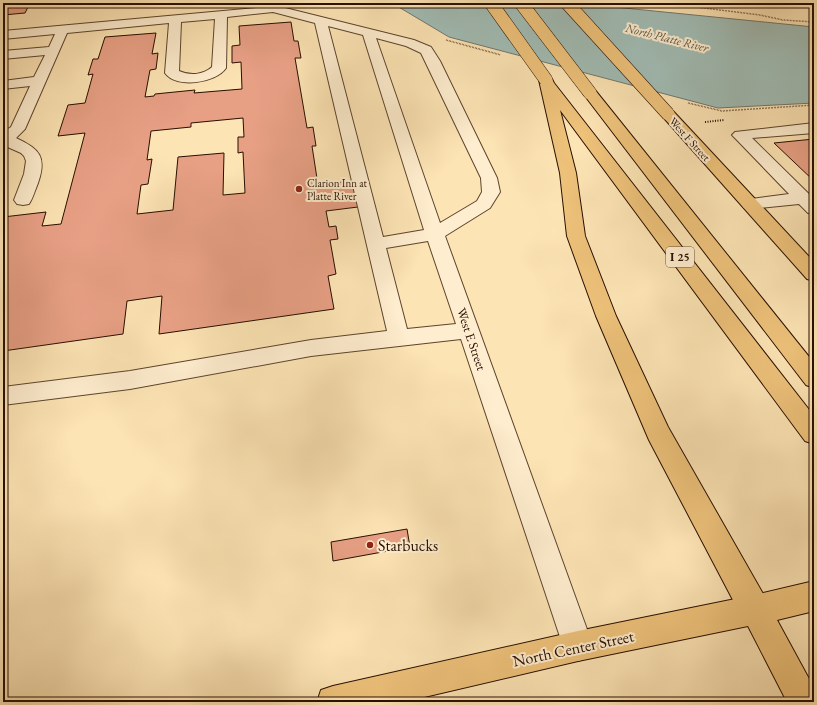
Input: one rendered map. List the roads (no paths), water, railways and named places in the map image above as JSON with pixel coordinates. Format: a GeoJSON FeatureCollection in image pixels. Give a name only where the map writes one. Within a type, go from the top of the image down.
{"type":"FeatureCollection","features":[{"type":"Feature","properties":{"kind":"main road","name":"I 25"},"geometry":{"type":"LineString","coordinates":[[491,3],[546,80],[814,434]]}},
{"type":"Feature","properties":{"kind":"main road","name":"I 25"},"geometry":{"type":"LineString","coordinates":[[521,3],[814,379]]}},
{"type":"Feature","properties":{"kind":"main road","name":"West F Street"},"geometry":{"type":"LineString","coordinates":[[567,3],[750,204],[810,265]]}},
{"type":"Feature","properties":{"kind":"main road"},"geometry":{"type":"LineString","coordinates":[[546,80],[568,173],[576,236],[606,316],[658,434],[804,702]]}},
{"type":"Feature","properties":{"kind":"main road","name":"North Center Street"},"geometry":{"type":"LineString","coordinates":[[333,702],[578,646],[755,610],[814,596]]}},
{"type":"Feature","properties":{"kind":"street"},"geometry":{"type":"LineString","coordinates":[[251,3],[410,43],[426,50],[489,178],[490,192],[484,204],[435,234],[376,244]]}},
{"type":"Feature","properties":{"kind":"street"},"geometry":{"type":"LineString","coordinates":[[3,35],[63,29],[162,15],[175,19],[276,9]]}},
{"type":"Feature","properties":{"kind":"street"},"geometry":{"type":"LineString","coordinates":[[175,19],[172,73],[179,77],[200,77],[215,72],[219,68],[221,15]]}},
{"type":"Feature","properties":{"kind":"street"},"geometry":{"type":"LineString","coordinates":[[320,20],[399,338]]}},
{"type":"Feature","properties":{"kind":"street"},"geometry":{"type":"LineString","coordinates":[[23,200],[33,171],[34,159],[30,152],[5,139],[18,129],[63,29]]}},
{"type":"Feature","properties":{"kind":"street","name":"West E Street"},"geometry":{"type":"LineString","coordinates":[[368,32],[435,234],[578,646]]}},
{"type":"Feature","properties":{"kind":"street"},"geometry":{"type":"LineString","coordinates":[[3,55],[54,50]]}},
{"type":"Feature","properties":{"kind":"street"},"geometry":{"type":"LineString","coordinates":[[3,85],[39,81]]}},
{"type":"Feature","properties":{"kind":"street"},"geometry":{"type":"LineString","coordinates":[[808,204],[740,135],[814,128]]}},
{"type":"Feature","properties":{"kind":"street"},"geometry":{"type":"LineString","coordinates":[[750,204],[808,204]]}},
{"type":"Feature","properties":{"kind":"street"},"geometry":{"type":"LineString","coordinates":[[3,396],[130,380],[311,348],[469,330]]}},
{"type":"Feature","properties":{"kind":"water","name":"North Platte River"},"geometry":{"type":"Polygon","coordinates":[[[392,3],[589,3],[594,5],[814,27],[814,103],[718,108],[449,37],[392,3]]]}},
{"type":"Feature","properties":{"kind":"place","name":"Clarion Inn at Platte River"},"geometry":{"type":"Point","coordinates":[299,189]}},
{"type":"Feature","properties":{"kind":"place","name":"Starbucks"},"geometry":{"type":"Point","coordinates":[370,545]}}]}
